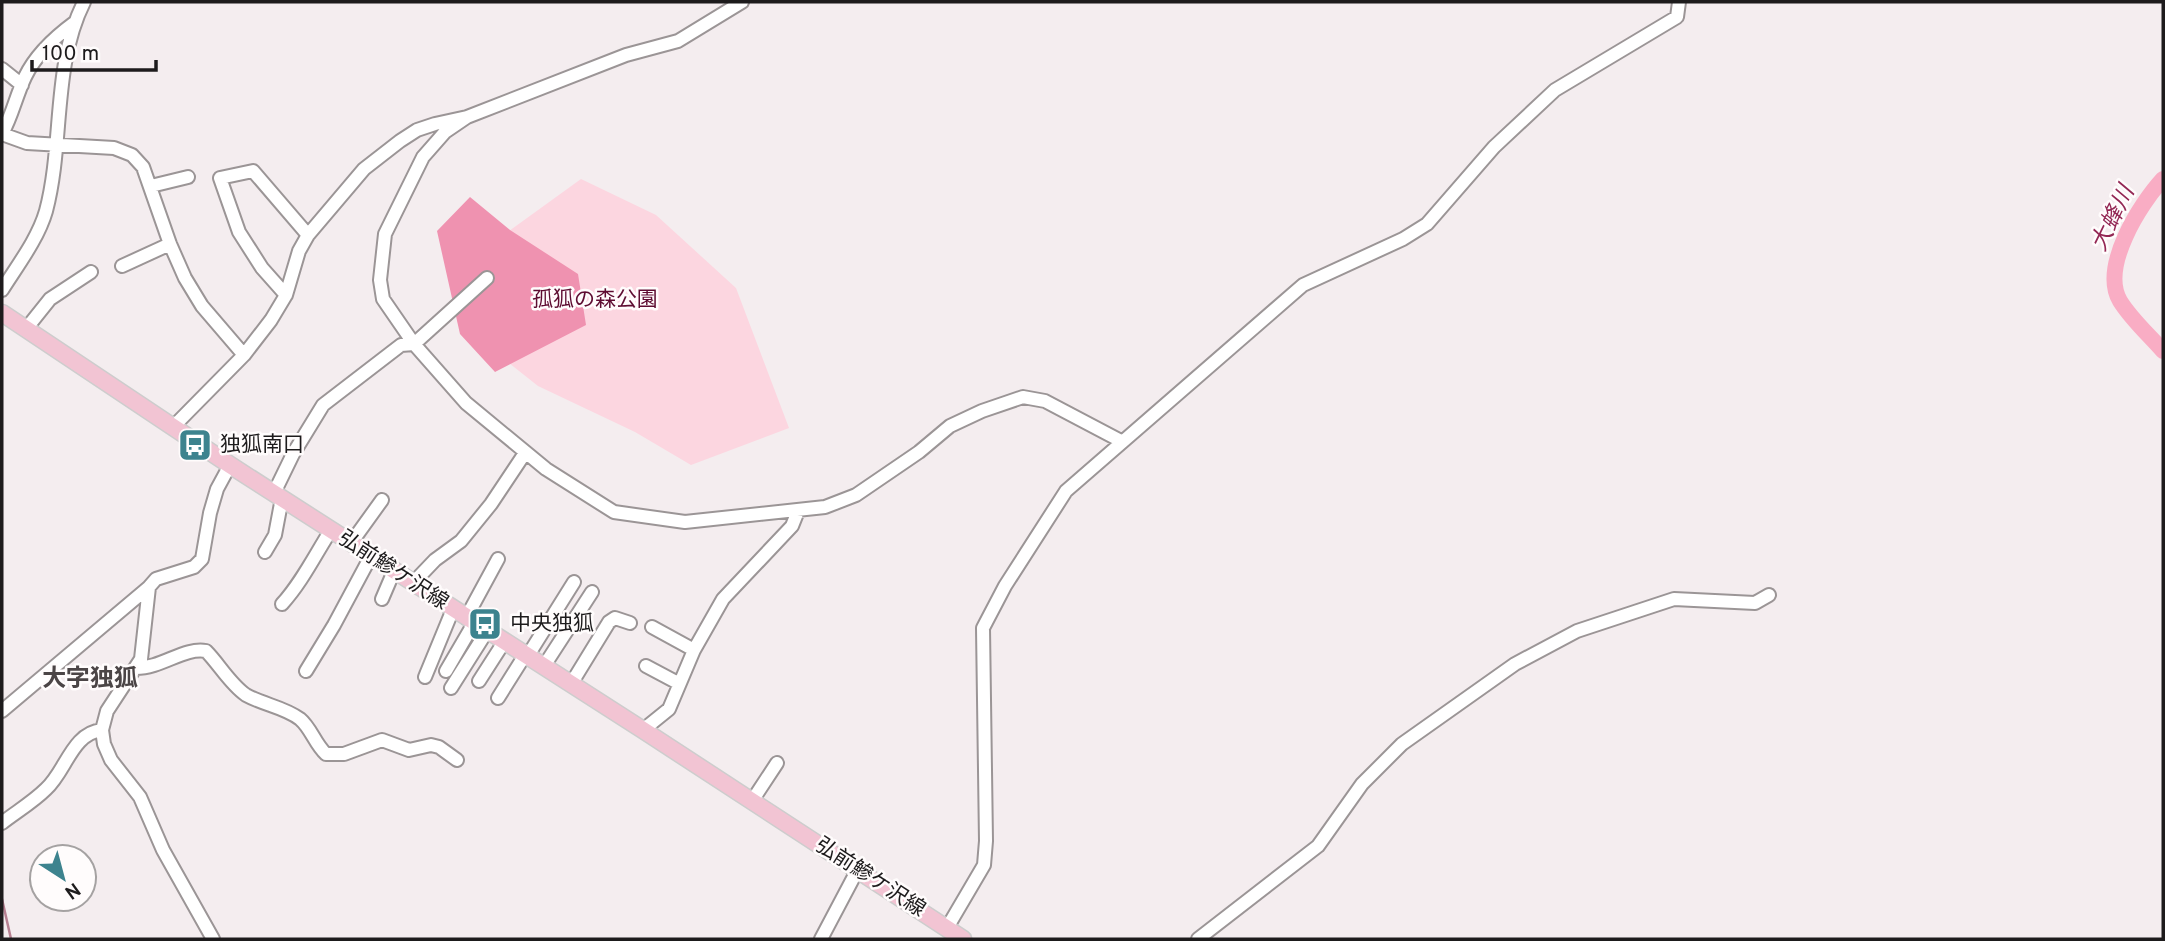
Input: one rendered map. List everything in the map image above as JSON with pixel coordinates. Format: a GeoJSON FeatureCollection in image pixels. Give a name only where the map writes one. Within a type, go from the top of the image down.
{"type":"FeatureCollection","features":[{"type":"Feature","properties":{"kind":"main road","name":"弘前鰺ケ沢線"},"geometry":{"type":"LineString","coordinates":[[2,313],[230,465],[963,939]]}},
{"type":"Feature","properties":{"kind":"street"},"geometry":{"type":"LineString","coordinates":[[2,290],[45,214],[57,144],[65,69],[74,23],[84,2]]}},
{"type":"Feature","properties":{"kind":"street"},"geometry":{"type":"LineString","coordinates":[[173,427],[244,355],[271,320],[286,295],[299,251],[308,235],[364,169],[400,141],[426,127],[467,117],[626,55],[678,41],[743,2]]}},
{"type":"Feature","properties":{"kind":"street"},"geometry":{"type":"LineString","coordinates":[[947,928],[984,865],[986,829],[983,628],[1005,586],[1066,491],[1303,285],[1403,239],[1427,224],[1494,147],[1548,96],[1677,17],[1679,2]]}},
{"type":"Feature","properties":{"kind":"street"},"geometry":{"type":"LineString","coordinates":[[74,23],[59,34],[25,76],[2,134],[27,143],[114,148],[132,155],[143,167],[185,278],[202,306],[244,355]]}},
{"type":"Feature","properties":{"kind":"street"},"geometry":{"type":"LineString","coordinates":[[2,69],[22,85]]}},
{"type":"Feature","properties":{"kind":"street"},"geometry":{"type":"LineString","coordinates":[[467,117],[445,132],[423,157],[385,234],[380,281],[383,299],[414,344],[466,403],[525,453],[614,512],[685,522],[825,507],[856,495],[919,452],[950,426],[982,411],[1023,397],[1045,401],[1121,441]]}},
{"type":"Feature","properties":{"kind":"street"},"geometry":{"type":"LineString","coordinates":[[286,295],[262,268],[239,232],[220,178],[253,171],[308,235]]}},
{"type":"Feature","properties":{"kind":"street"},"geometry":{"type":"LineString","coordinates":[[150,186],[188,177]]}},
{"type":"Feature","properties":{"kind":"street"},"geometry":{"type":"LineString","coordinates":[[122,266],[170,244]]}},
{"type":"Feature","properties":{"kind":"street"},"geometry":{"type":"LineString","coordinates":[[26,329],[50,299],[91,272]]}},
{"type":"Feature","properties":{"kind":"street"},"geometry":{"type":"LineString","coordinates":[[265,552],[275,536],[278,496],[293,454],[323,405],[401,345],[414,344],[487,278]]}},
{"type":"Feature","properties":{"kind":"street"},"geometry":{"type":"LineString","coordinates":[[413,583],[435,559],[461,541],[491,504],[525,453]]}},
{"type":"Feature","properties":{"kind":"street"},"geometry":{"type":"LineString","coordinates":[[2,711],[156,579],[194,567],[202,558],[217,489],[230,465]]}},
{"type":"Feature","properties":{"kind":"street"},"geometry":{"type":"LineString","coordinates":[[351,543],[382,500]]}},
{"type":"Feature","properties":{"kind":"street"},"geometry":{"type":"LineString","coordinates":[[643,730],[669,709],[694,650],[723,599],[792,526],[799,511]]}},
{"type":"Feature","properties":{"kind":"street"},"geometry":{"type":"LineString","coordinates":[[282,604],[297,587],[331,530]]}},
{"type":"Feature","properties":{"kind":"street"},"geometry":{"type":"LineString","coordinates":[[306,671],[371,556]]}},
{"type":"Feature","properties":{"kind":"street"},"geometry":{"type":"LineString","coordinates":[[446,671],[498,559]]}},
{"type":"Feature","properties":{"kind":"street"},"geometry":{"type":"LineString","coordinates":[[382,599],[394,571]]}},
{"type":"Feature","properties":{"kind":"street"},"geometry":{"type":"LineString","coordinates":[[498,698],[574,582]]}},
{"type":"Feature","properties":{"kind":"street"},"geometry":{"type":"LineString","coordinates":[[149,587],[143,650],[136,668],[107,711],[102,730],[104,744],[111,760],[140,797],[163,850],[213,939]]}},
{"type":"Feature","properties":{"kind":"street"},"geometry":{"type":"LineString","coordinates":[[544,666],[592,592]]}},
{"type":"Feature","properties":{"kind":"street"},"geometry":{"type":"LineString","coordinates":[[1198,939],[1318,846],[1362,784],[1402,744],[1515,664],[1577,631],[1674,599],[1755,603],[1769,594]]}},
{"type":"Feature","properties":{"kind":"street"},"geometry":{"type":"LineString","coordinates":[[571,684],[609,622],[615,618],[631,623]]}},
{"type":"Feature","properties":{"kind":"street"},"geometry":{"type":"LineString","coordinates":[[425,677],[470,620]]}},
{"type":"Feature","properties":{"kind":"street"},"geometry":{"type":"LineString","coordinates":[[451,688],[470,620]]}},
{"type":"Feature","properties":{"kind":"street"},"geometry":{"type":"LineString","coordinates":[[652,627],[694,650]]}},
{"type":"Feature","properties":{"kind":"street"},"geometry":{"type":"LineString","coordinates":[[479,681],[504,642]]}},
{"type":"Feature","properties":{"kind":"street"},"geometry":{"type":"LineString","coordinates":[[136,668],[151,668],[189,652],[206,651],[246,694],[262,703],[286,710],[303,721],[326,754],[344,754],[382,740],[409,750],[431,745],[439,747],[457,760]]}},
{"type":"Feature","properties":{"kind":"street"},"geometry":{"type":"LineString","coordinates":[[646,666],[678,683]]}},
{"type":"Feature","properties":{"kind":"street"},"geometry":{"type":"LineString","coordinates":[[2,823],[54,781],[73,749],[84,737],[102,730]]}},
{"type":"Feature","properties":{"kind":"street"},"geometry":{"type":"LineString","coordinates":[[752,801],[777,763]]}},
{"type":"Feature","properties":{"kind":"street"},"geometry":{"type":"LineString","coordinates":[[821,939],[858,869]]}},
{"type":"Feature","properties":{"kind":"green space","name":"孤狐の森公園"},"geometry":{"type":"Polygon","coordinates":[[[581,179],[656,215],[736,288],[789,428],[691,465],[635,432],[538,386],[457,322],[487,247],[581,179]]]}},
{"type":"Feature","properties":{"kind":"shaded area"},"geometry":{"type":"Polygon","coordinates":[[[470,197],[510,230],[578,274],[586,325],[495,372],[460,334],[437,231],[470,197]]]}},
{"type":"Feature","properties":{"kind":"waterway","name":"大蜂川"},"geometry":{"type":"LineString","coordinates":[[2163,179],[2144,204],[2125,237],[2115,271],[2115,287],[2120,301],[2163,351]]}},
{"type":"Feature","properties":{"kind":"waterway"},"geometry":{"type":"LineString","coordinates":[[2,899],[11,939]]}},
{"type":"Feature","properties":{"kind":"place","name":"独狐南口"},"geometry":{"type":"Point","coordinates":[195,445]}},
{"type":"Feature","properties":{"kind":"place","name":"中央独狐"},"geometry":{"type":"Point","coordinates":[485,624]}},
{"type":"Feature","properties":{"kind":"district","name":"大字独狐"},"geometry":{"type":"Point","coordinates":[90,680]}}]}
